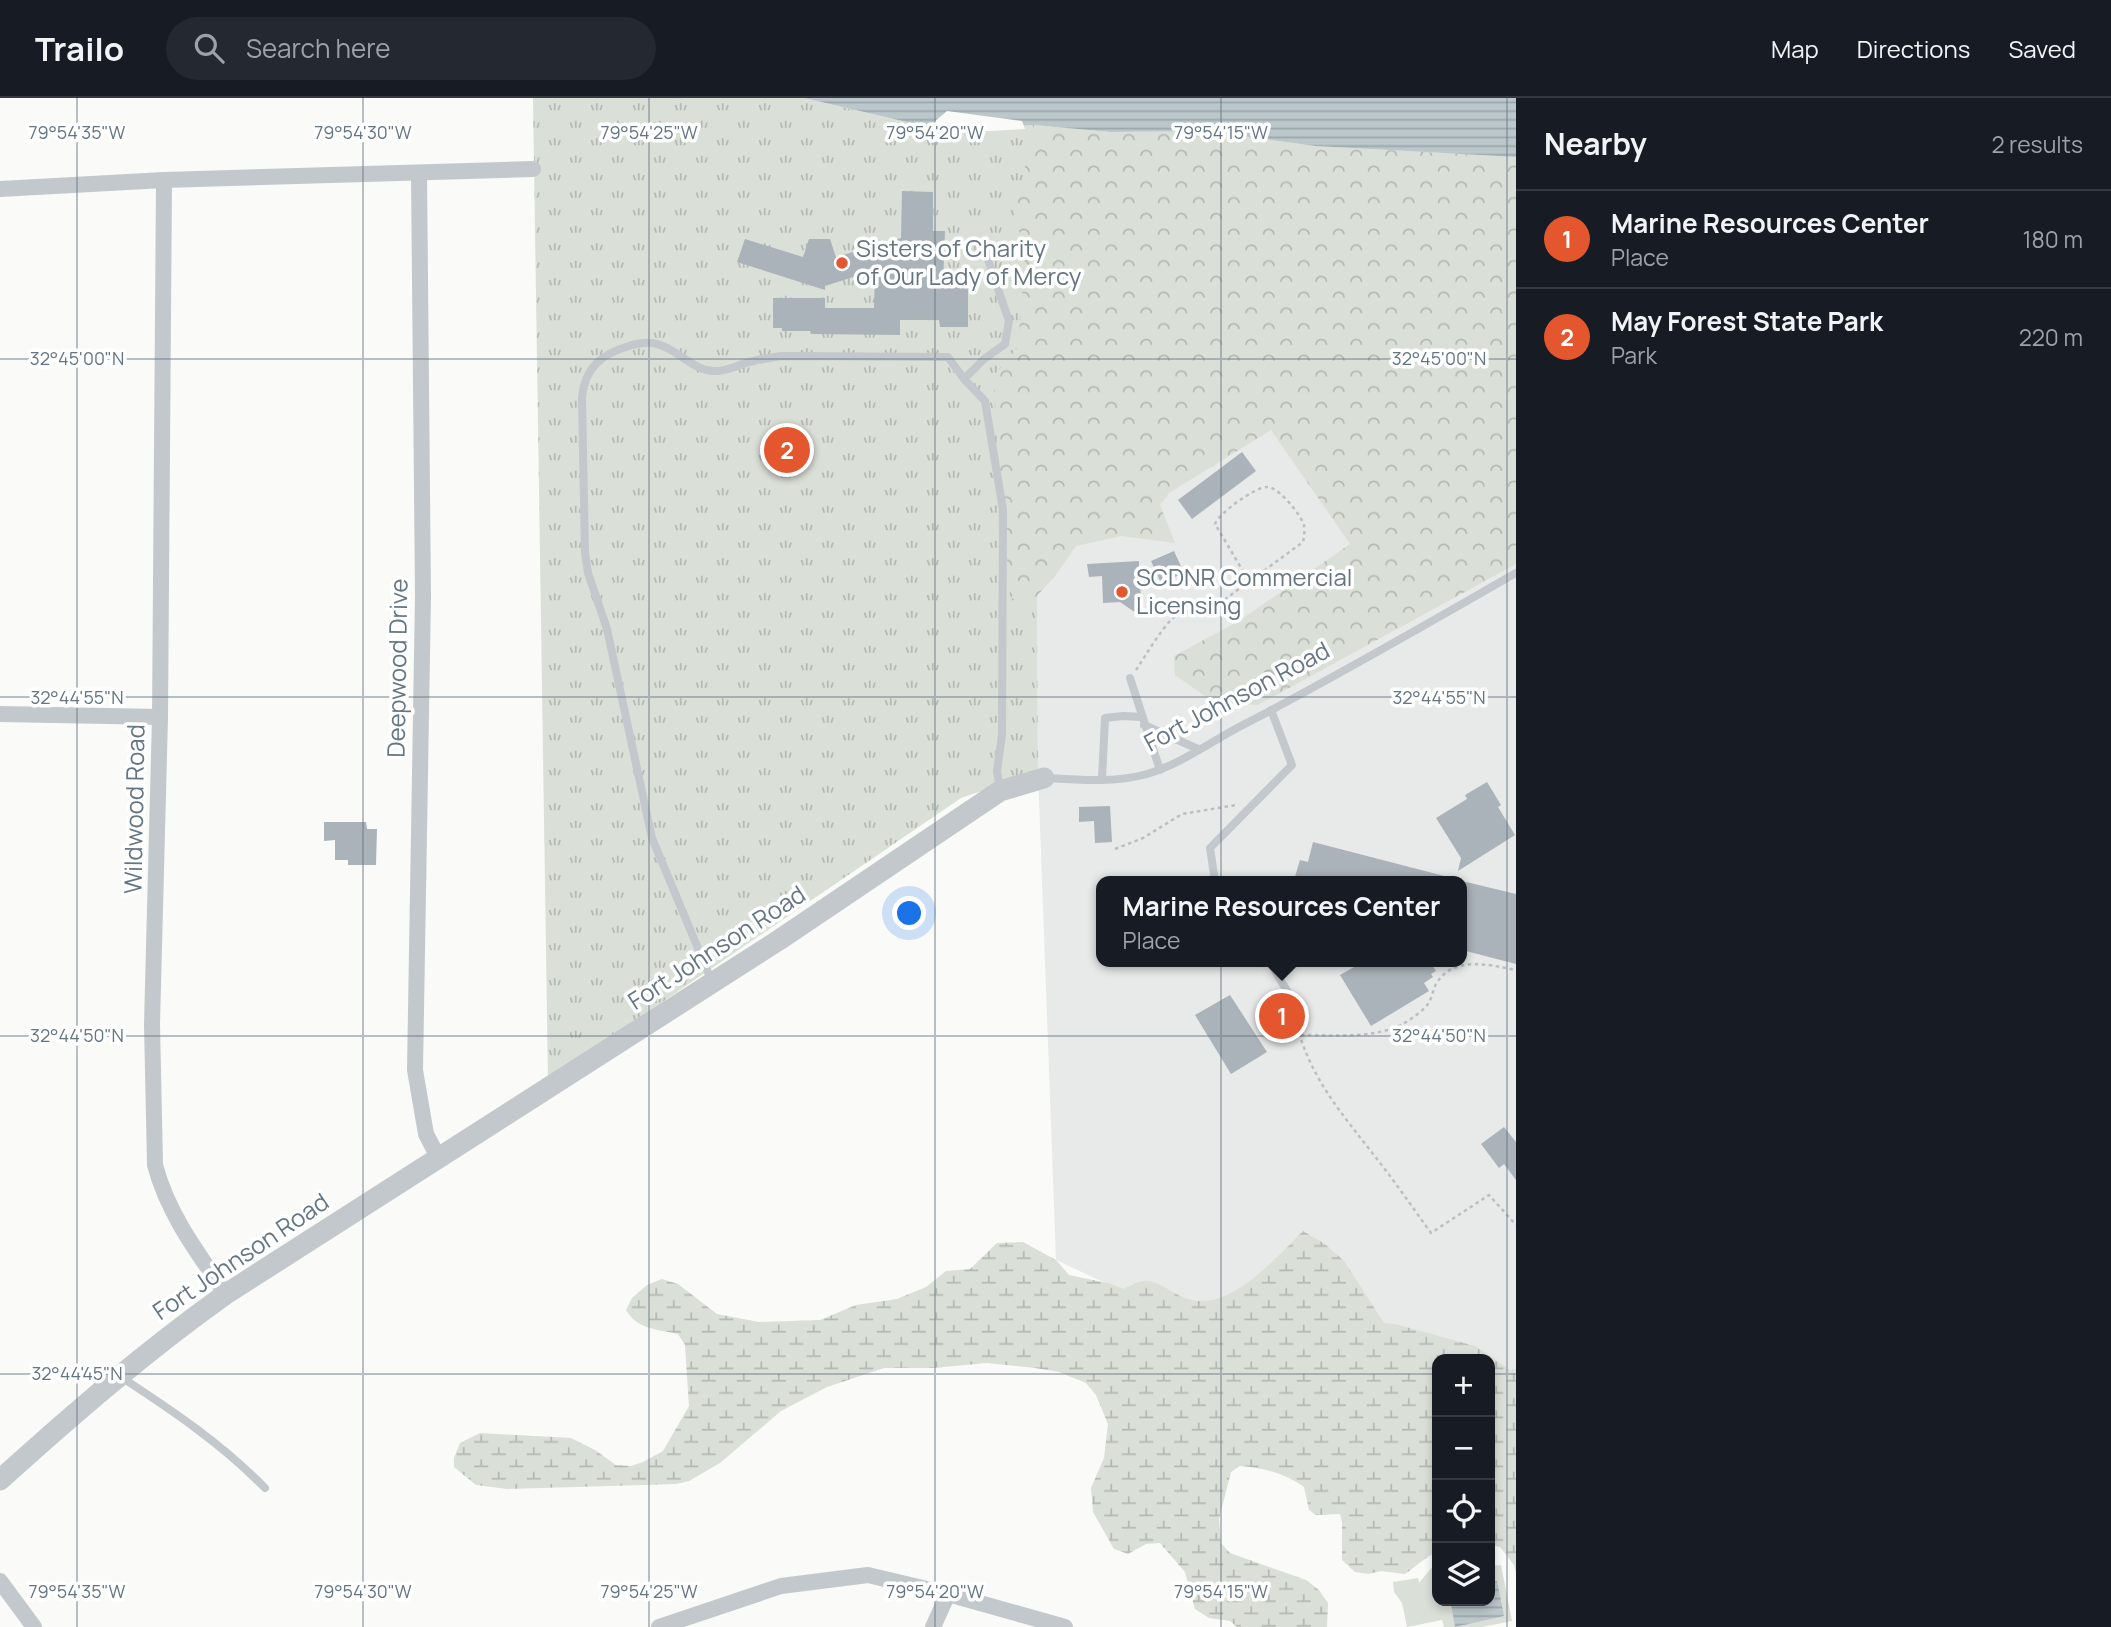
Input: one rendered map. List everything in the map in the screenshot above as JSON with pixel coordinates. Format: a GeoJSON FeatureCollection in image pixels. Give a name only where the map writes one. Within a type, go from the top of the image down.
{"type":"FeatureCollection","features":[{"type":"Feature","properties":{"kind":"street"},"geometry":{"type":"LineString","coordinates":[[0,189],[164,180],[533,169]]}},
{"type":"Feature","properties":{"kind":"street","name":"Deepwood Drive"},"geometry":{"type":"LineString","coordinates":[[419,174],[422,596],[415,1070],[426,1134],[439,1159]]}},
{"type":"Feature","properties":{"kind":"street","name":"Wildwood Road"},"geometry":{"type":"LineString","coordinates":[[164,180],[160,716],[152,1024],[155,1165],[161,1187],[179,1227],[226,1293]]}},
{"type":"Feature","properties":{"kind":"street"},"geometry":{"type":"LineString","coordinates":[[0,713],[160,716]]}},
{"type":"Feature","properties":{"kind":"street","name":"Fort Johnson Road"},"geometry":{"type":"LineString","coordinates":[[0,1480],[119,1376],[176,1329],[226,1293],[713,983],[1000,791],[1044,778]]}},
{"type":"Feature","properties":{"kind":"street"},"geometry":{"type":"LineString","coordinates":[[659,1627],[781,1586],[868,1575],[1065,1627]]}},
{"type":"Feature","properties":{"kind":"street"},"geometry":{"type":"LineString","coordinates":[[0,1581],[34,1627]]}},
{"type":"Feature","properties":{"kind":"street"},"geometry":{"type":"LineString","coordinates":[[933,1627],[948,1594]]}},
{"type":"Feature","properties":{"kind":"lane"},"geometry":{"type":"LineString","coordinates":[[964,379],[984,359],[1005,344],[1009,321],[986,254]]}},
{"type":"Feature","properties":{"kind":"lane"},"geometry":{"type":"LineString","coordinates":[[713,983],[652,838],[607,629],[589,573],[583,530],[583,387],[586,376],[597,361],[614,350],[642,343],[662,345],[704,370],[716,371],[781,356],[948,357],[985,401],[1003,510],[1002,734],[997,771],[1000,791]]}},
{"type":"Feature","properties":{"kind":"lane","name":"Fort Johnson Road"},"geometry":{"type":"LineString","coordinates":[[1044,778],[1102,779],[1143,775],[1171,766],[1516,573]]}},
{"type":"Feature","properties":{"kind":"lane"},"geometry":{"type":"LineString","coordinates":[[1130,678],[1160,770]]}},
{"type":"Feature","properties":{"kind":"lane"},"geometry":{"type":"LineString","coordinates":[[1214,876],[1210,848],[1292,765],[1271,710]]}},
{"type":"Feature","properties":{"kind":"lane"},"geometry":{"type":"LineString","coordinates":[[1102,779],[1105,718],[1123,716],[1143,721],[1198,749]]}},
{"type":"Feature","properties":{"kind":"lane"},"geometry":{"type":"LineString","coordinates":[[1273,967],[1290,996]]}},
{"type":"Feature","properties":{"kind":"lane"},"geometry":{"type":"LineString","coordinates":[[119,1376],[213,1440],[265,1488]]}},
{"type":"Feature","properties":{"kind":"path"},"geometry":{"type":"LineString","coordinates":[[1130,678],[1173,617],[1212,606],[1250,581],[1303,542],[1304,524],[1275,488],[1265,486],[1255,490],[1217,516],[1215,524],[1250,581]]}},
{"type":"Feature","properties":{"kind":"path"},"geometry":{"type":"LineString","coordinates":[[1115,849],[1143,838],[1182,814],[1231,805],[1253,807]]}},
{"type":"Feature","properties":{"kind":"path"},"geometry":{"type":"LineString","coordinates":[[1467,964],[1476,962],[1516,970]]}},
{"type":"Feature","properties":{"kind":"path"},"geometry":{"type":"LineString","coordinates":[[1299,1035],[1362,1034],[1402,1024],[1429,1003],[1440,978],[1457,967]]}},
{"type":"Feature","properties":{"kind":"path"},"geometry":{"type":"LineString","coordinates":[[1290,996],[1299,1035],[1314,1071],[1337,1109],[1431,1233],[1489,1195],[1516,1225]]}},
{"type":"Feature","properties":{"kind":"shaded area"},"geometry":{"type":"Polygon","coordinates":[[[804,98],[1516,98],[1516,157],[1315,146],[1209,131],[1110,132],[1034,125],[989,128],[928,127],[804,98]]]}},
{"type":"Feature","properties":{"kind":"shaded area"},"geometry":{"type":"Polygon","coordinates":[[[1034,125],[1110,132],[1209,131],[1315,146],[1516,157],[1516,1475],[1495,1381],[1495,1354],[1432,1354],[1432,1436],[1056,1260],[1038,772],[1034,125]]]}},
{"type":"Feature","properties":{"kind":"shaded area"},"geometry":{"type":"Polygon","coordinates":[[[1495,1581],[1504,1616],[1455,1627],[1451,1606],[1495,1606],[1495,1581]]]}},
{"type":"Feature","properties":{"kind":"green space"},"geometry":{"type":"Polygon","coordinates":[[[533,98],[804,98],[928,127],[989,128],[1034,125],[1038,772],[961,798],[548,1080],[533,98]]]}},
{"type":"Feature","properties":{"kind":"green space"},"geometry":{"type":"Polygon","coordinates":[[[1034,125],[1110,132],[1209,131],[1315,146],[1516,157],[1516,564],[1258,705],[1215,703],[1175,675],[1174,656],[1239,621],[1350,544],[1271,430],[1169,493],[1160,505],[1175,543],[1121,536],[1076,546],[1055,576],[1027,607],[1010,597],[993,377],[1018,347],[1025,257],[1015,212],[1034,125]]]}},
{"type":"Feature","properties":{"kind":"green space"},"geometry":{"type":"Polygon","coordinates":[[[1303,1231],[1325,1244],[1344,1261],[1384,1323],[1475,1346],[1487,1354],[1432,1354],[1432,1555],[1405,1574],[1355,1572],[1342,1560],[1340,1514],[1316,1515],[1309,1510],[1304,1487],[1297,1482],[1257,1468],[1240,1466],[1231,1472],[1219,1519],[1221,1543],[1230,1553],[1306,1580],[1319,1590],[1328,1603],[1327,1627],[1237,1627],[1230,1621],[1209,1618],[1195,1609],[1185,1572],[1160,1543],[1146,1544],[1128,1554],[1114,1549],[1093,1512],[1091,1488],[1104,1458],[1108,1424],[1096,1395],[1086,1383],[1059,1372],[987,1363],[933,1368],[884,1368],[827,1387],[781,1411],[720,1463],[689,1481],[676,1484],[507,1489],[476,1485],[454,1467],[454,1458],[460,1443],[480,1433],[571,1438],[616,1465],[631,1466],[663,1451],[689,1406],[685,1345],[678,1334],[642,1325],[626,1310],[632,1298],[647,1285],[662,1279],[678,1284],[717,1314],[759,1322],[820,1320],[856,1305],[897,1299],[926,1287],[946,1271],[970,1269],[997,1243],[1023,1242],[1056,1260],[1069,1275],[1123,1289],[1149,1281],[1188,1299],[1204,1301],[1220,1298],[1236,1290],[1266,1268],[1303,1231]]]}},
{"type":"Feature","properties":{"kind":"green space"},"geometry":{"type":"Polygon","coordinates":[[[1495,1360],[1510,1370],[1516,1369],[1516,1573],[1514,1565],[1500,1547],[1495,1546],[1495,1360]]]}},
{"type":"Feature","properties":{"kind":"green space"},"geometry":{"type":"Polygon","coordinates":[[[1501,1565],[1512,1621],[1482,1627],[1444,1627],[1442,1620],[1407,1627],[1402,1603],[1394,1592],[1393,1582],[1418,1578],[1419,1583],[1432,1567],[1432,1606],[1495,1606],[1495,1566],[1501,1565]]]}},
{"type":"Feature","properties":{"kind":"pier"},"geometry":{"type":"Polygon","coordinates":[[[947,111],[1022,121],[1025,129],[931,130],[928,127],[947,111]]]}},
{"type":"Feature","properties":{"kind":"building","name":"Sisters of Charity of Our Lady of Mercy"},"geometry":{"type":"Polygon","coordinates":[[[902,191],[933,192],[933,231],[945,231],[943,285],[968,285],[968,327],[940,327],[939,320],[900,320],[900,335],[811,334],[810,331],[782,331],[782,328],[773,328],[773,298],[825,298],[825,308],[874,308],[875,270],[825,286],[825,290],[737,262],[745,239],[803,257],[809,239],[830,239],[836,257],[901,238],[902,191]]]}},
{"type":"Feature","properties":{"kind":"building"},"geometry":{"type":"Polygon","coordinates":[[[1242,452],[1256,471],[1192,519],[1178,500],[1242,452]]]}},
{"type":"Feature","properties":{"kind":"building"},"geometry":{"type":"Polygon","coordinates":[[[1174,551],[1184,573],[1161,583],[1151,561],[1174,551]]]}},
{"type":"Feature","properties":{"kind":"building","name":"SCDNR Commercial Licensing"},"geometry":{"type":"Polygon","coordinates":[[[1139,561],[1142,617],[1120,602],[1103,603],[1102,576],[1089,577],[1087,564],[1139,561]]]}},
{"type":"Feature","properties":{"kind":"building"},"geometry":{"type":"Polygon","coordinates":[[[1487,782],[1515,835],[1458,871],[1461,858],[1436,818],[1467,799],[1465,795],[1487,782]]]}},
{"type":"Feature","properties":{"kind":"building"},"geometry":{"type":"Polygon","coordinates":[[[1110,806],[1112,842],[1095,843],[1094,821],[1079,822],[1079,807],[1110,806]]]}},
{"type":"Feature","properties":{"kind":"building"},"geometry":{"type":"Polygon","coordinates":[[[324,822],[366,822],[367,829],[377,829],[376,865],[348,865],[348,860],[335,860],[335,840],[324,841],[324,822]]]}},
{"type":"Feature","properties":{"kind":"building"},"geometry":{"type":"Polygon","coordinates":[[[1313,842],[1444,876],[1295,876],[1300,860],[1308,862],[1313,842]]]}},
{"type":"Feature","properties":{"kind":"building"},"geometry":{"type":"Polygon","coordinates":[[[1467,882],[1516,894],[1516,964],[1467,951],[1467,882]]]}},
{"type":"Feature","properties":{"kind":"building"},"geometry":{"type":"Polygon","coordinates":[[[1354,967],[1433,967],[1436,971],[1431,974],[1433,977],[1424,983],[1429,991],[1371,1026],[1340,975],[1354,967]]]}},
{"type":"Feature","properties":{"kind":"building"},"geometry":{"type":"Polygon","coordinates":[[[1230,995],[1267,1052],[1231,1074],[1195,1015],[1230,995]]]}},
{"type":"Feature","properties":{"kind":"building"},"geometry":{"type":"Polygon","coordinates":[[[1504,1127],[1516,1142],[1516,1180],[1504,1164],[1499,1168],[1481,1144],[1504,1127]]]}},
{"type":"Feature","properties":{"kind":"place","name":"Sisters of Charity of Our Lady of Mercy"},"geometry":{"type":"Point","coordinates":[842,263]}},
{"type":"Feature","properties":{"kind":"place","name":"May Forest State Park"},"geometry":{"type":"Point","coordinates":[787,450]}},
{"type":"Feature","properties":{"kind":"place","name":"SCDNR Commercial Licensing"},"geometry":{"type":"Point","coordinates":[1122,592]}},
{"type":"Feature","properties":{"kind":"place","name":"Marine Resources Center"},"geometry":{"type":"Point","coordinates":[1282,1016]}}]}
